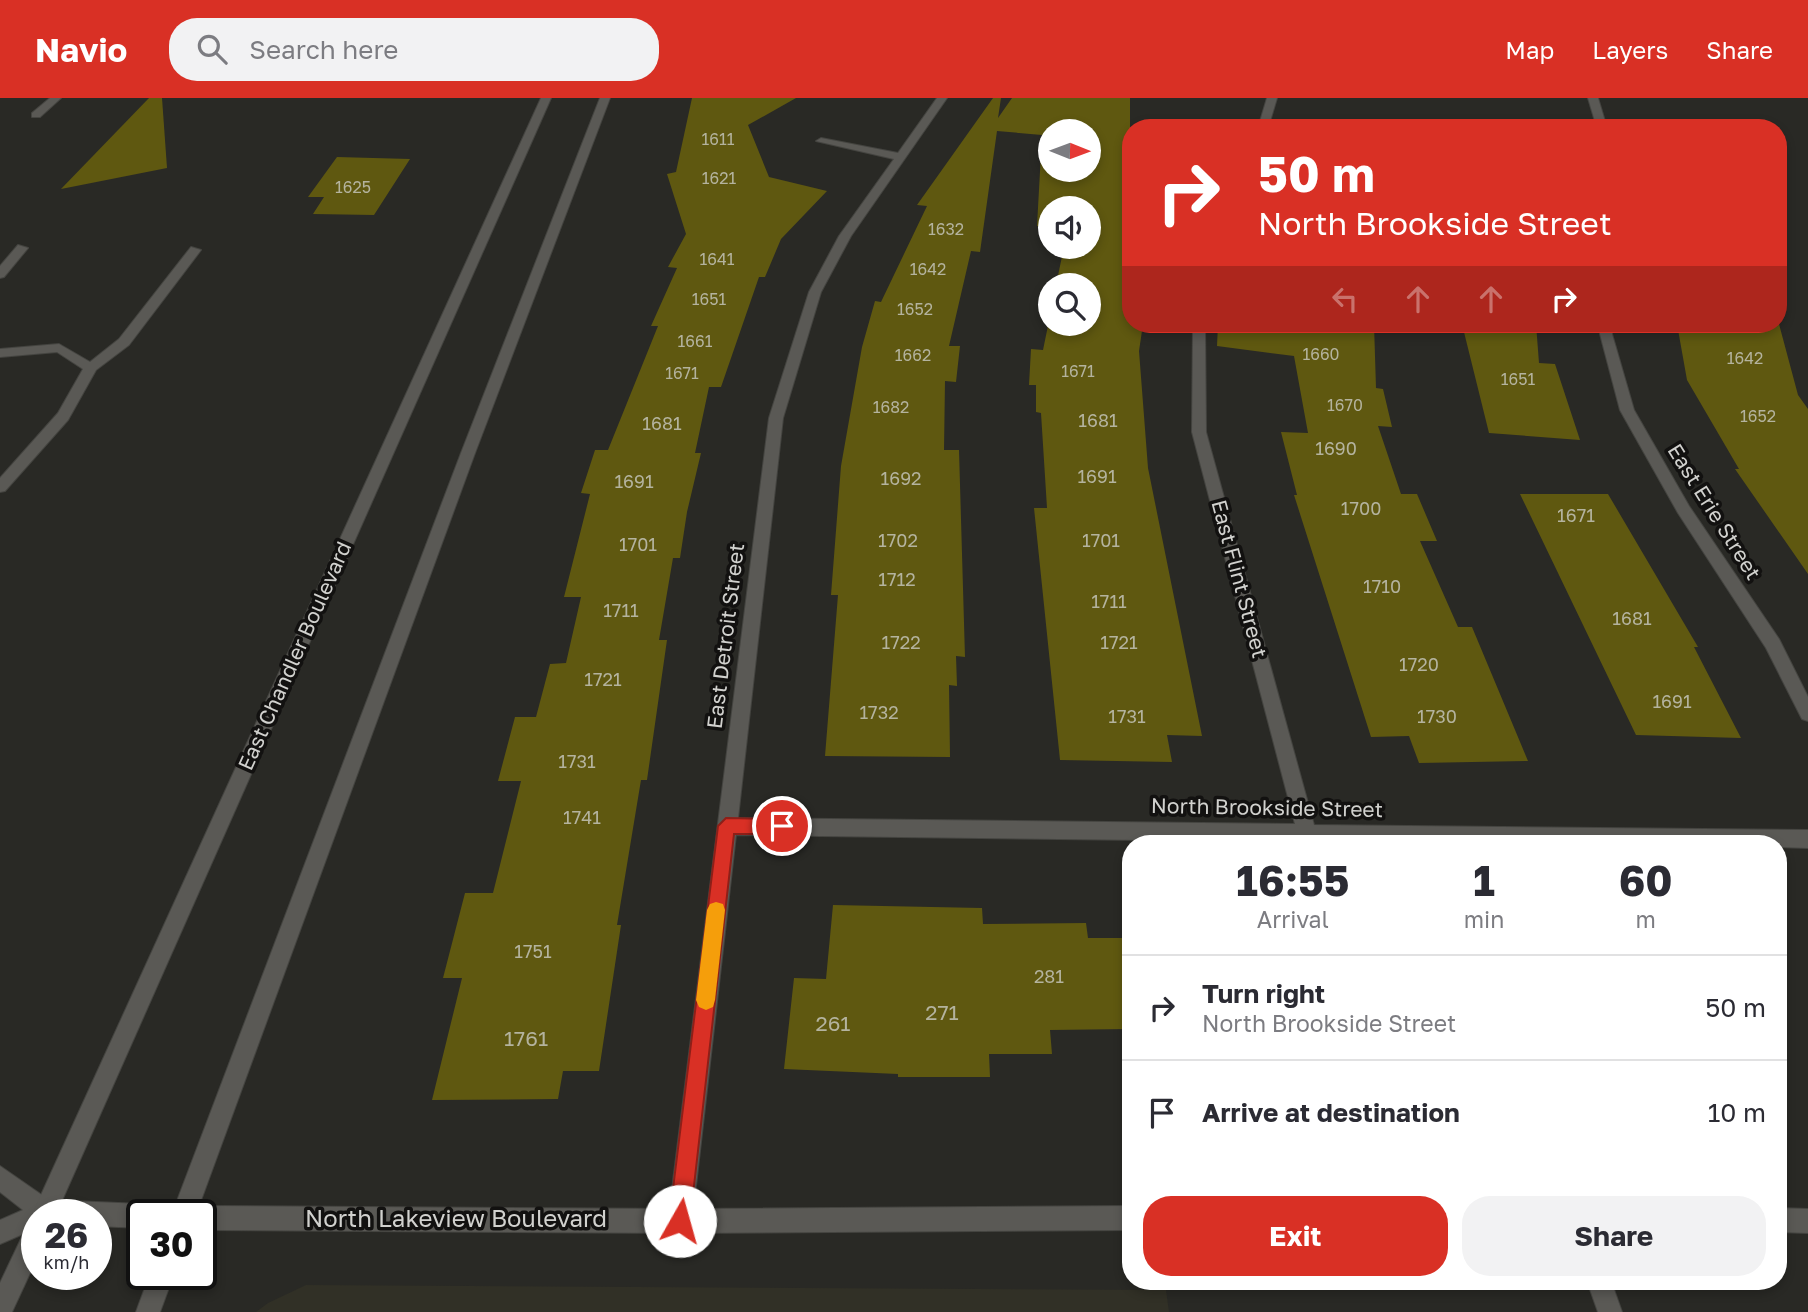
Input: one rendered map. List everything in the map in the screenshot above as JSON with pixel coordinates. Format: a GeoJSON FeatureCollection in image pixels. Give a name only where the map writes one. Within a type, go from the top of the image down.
{"type":"FeatureCollection","features":[{"type":"Feature","properties":{"kind":"street"},"geometry":{"type":"LineString","coordinates":[[36,116],[56,98]]}},
{"type":"Feature","properties":{"kind":"street","name":"East Chandler Boulevard"},"geometry":{"type":"LineString","coordinates":[[48,1199],[546,98]]}},
{"type":"Feature","properties":{"kind":"street"},"geometry":{"type":"LineString","coordinates":[[190,1199],[463,466],[605,98]]}},
{"type":"Feature","properties":{"kind":"street","name":"East Detroit Street"},"geometry":{"type":"LineString","coordinates":[[680,1221],[776,418],[815,292],[845,236],[942,98]]}},
{"type":"Feature","properties":{"kind":"street"},"geometry":{"type":"LineString","coordinates":[[1266,119],[1272,98]]}},
{"type":"Feature","properties":{"kind":"street"},"geometry":{"type":"LineString","coordinates":[[1593,98],[1599,119]]}},
{"type":"Feature","properties":{"kind":"street"},"geometry":{"type":"LineString","coordinates":[[821,141],[900,157]]}},
{"type":"Feature","properties":{"kind":"street"},"geometry":{"type":"LineString","coordinates":[[0,274],[22,248]]}},
{"type":"Feature","properties":{"kind":"street"},"geometry":{"type":"LineString","coordinates":[[0,487],[83,386],[90,368],[124,342],[195,250]]}},
{"type":"Feature","properties":{"kind":"street","name":"East Flint Street"},"geometry":{"type":"LineString","coordinates":[[1199,333],[1199,432],[1306,831]]}},
{"type":"Feature","properties":{"kind":"street","name":"East Erie Street"},"geometry":{"type":"LineString","coordinates":[[1608,333],[1627,410],[1683,509],[1773,644],[1808,714]]}},
{"type":"Feature","properties":{"kind":"street"},"geometry":{"type":"LineString","coordinates":[[0,353],[59,348],[90,368]]}},
{"type":"Feature","properties":{"kind":"street","name":"North Brookside Street"},"geometry":{"type":"LineString","coordinates":[[726,826],[1557,835]]}},
{"type":"Feature","properties":{"kind":"street","name":"North Brookside Street"},"geometry":{"type":"LineString","coordinates":[[1787,839],[1808,839]]}},
{"type":"Feature","properties":{"kind":"street"},"geometry":{"type":"LineString","coordinates":[[0,1178],[22,1199]]}},
{"type":"Feature","properties":{"kind":"street","name":"North Lakeview Boulevard"},"geometry":{"type":"LineString","coordinates":[[217,1218],[680,1221],[1122,1219]]}},
{"type":"Feature","properties":{"kind":"street"},"geometry":{"type":"LineString","coordinates":[[1787,1220],[1808,1221]]}},
{"type":"Feature","properties":{"kind":"street"},"geometry":{"type":"LineString","coordinates":[[0,1231],[21,1224]]}},
{"type":"Feature","properties":{"kind":"street","name":"East Chandler Boulevard"},"geometry":{"type":"LineString","coordinates":[[0,1311],[21,1262]]}},
{"type":"Feature","properties":{"kind":"street"},"geometry":{"type":"LineString","coordinates":[[148,1312],[156,1290]]}},
{"type":"Feature","properties":{"kind":"street"},"geometry":{"type":"LineString","coordinates":[[1602,1290],[1609,1312]]}},
{"type":"Feature","properties":{"kind":"shaded area"},"geometry":{"type":"Polygon","coordinates":[[[306,1285],[1166,1290],[1169,1312],[256,1312],[268,1303],[306,1285]]]}},
{"type":"Feature","properties":{"kind":"building"},"geometry":{"type":"Polygon","coordinates":[[[149,98],[162,98],[167,168],[61,189],[149,98]]]}},
{"type":"Feature","properties":{"kind":"building"},"geometry":{"type":"Polygon","coordinates":[[[692,98],[796,98],[748,125],[769,177],[827,191],[781,239],[765,277],[759,277],[721,387],[709,387],[695,453],[701,453],[687,512],[680,558],[673,558],[659,640],[667,640],[647,780],[641,780],[617,925],[621,925],[599,1071],[563,1071],[558,1099],[432,1100],[462,978],[443,978],[465,893],[493,893],[521,781],[498,781],[515,717],[536,717],[550,664],[566,663],[581,597],[564,597],[590,494],[581,493],[595,450],[608,450],[658,326],[651,326],[677,268],[668,267],[686,234],[667,174],[676,172],[692,98]]]}},
{"type":"Feature","properties":{"kind":"building"},"geometry":{"type":"Polygon","coordinates":[[[993,98],[1001,98],[998,118],[1012,98],[1130,98],[1130,119],[1122,119],[1122,333],[1142,333],[1139,351],[1148,468],[1202,736],[1167,735],[1172,762],[1060,760],[1034,508],[1047,508],[1041,413],[1036,412],[1036,385],[1029,385],[1031,349],[1043,350],[1046,336],[1101,336],[1101,273],[1059,273],[1061,259],[1101,259],[1101,196],[1039,196],[1039,182],[1101,182],[1101,119],[1038,119],[1038,135],[997,131],[980,252],[971,251],[949,346],[960,346],[956,382],[945,381],[944,450],[959,450],[965,657],[956,656],[957,686],[949,685],[950,757],[825,756],[838,595],[831,595],[841,466],[862,347],[875,301],[881,302],[927,206],[917,205],[993,98]]]}},
{"type":"Feature","properties":{"kind":"building"},"geometry":{"type":"Polygon","coordinates":[[[337,157],[410,159],[374,215],[313,214],[324,197],[308,197],[337,157]]]}},
{"type":"Feature","properties":{"kind":"building"},"geometry":{"type":"Polygon","coordinates":[[[1218,333],[1374,333],[1376,388],[1383,389],[1392,427],[1378,426],[1401,494],[1417,494],[1437,541],[1420,541],[1458,627],[1472,627],[1528,761],[1419,763],[1409,736],[1371,737],[1294,495],[1297,495],[1281,432],[1308,433],[1294,356],[1217,346],[1218,333]]]}},
{"type":"Feature","properties":{"kind":"building"},"geometry":{"type":"Polygon","coordinates":[[[1464,333],[1537,333],[1539,363],[1555,364],[1580,440],[1489,433],[1464,333]]]}},
{"type":"Feature","properties":{"kind":"building"},"geometry":{"type":"Polygon","coordinates":[[[1679,333],[1781,333],[1798,395],[1808,409],[1808,574],[1735,469],[1739,469],[1687,380],[1679,333]]]}},
{"type":"Feature","properties":{"kind":"building"},"geometry":{"type":"Polygon","coordinates":[[[1520,494],[1608,494],[1698,647],[1694,647],[1741,738],[1636,735],[1520,494]]]}},
{"type":"Feature","properties":{"kind":"building"},"geometry":{"type":"Polygon","coordinates":[[[833,905],[982,908],[983,924],[1086,923],[1088,938],[1122,938],[1122,1029],[1050,1030],[1052,1054],[989,1054],[990,1077],[898,1077],[898,1074],[784,1069],[794,978],[826,979],[833,905]]]}},
{"type":"Feature","properties":{"kind":"slow traffic"},"geometry":{"type":"LineString","coordinates":[[706,1000],[716,910]]}},
{"type":"Feature","properties":{"kind":"route"},"geometry":{"type":"LineString","coordinates":[[680,1221],[726,826],[782,826]]}}]}
